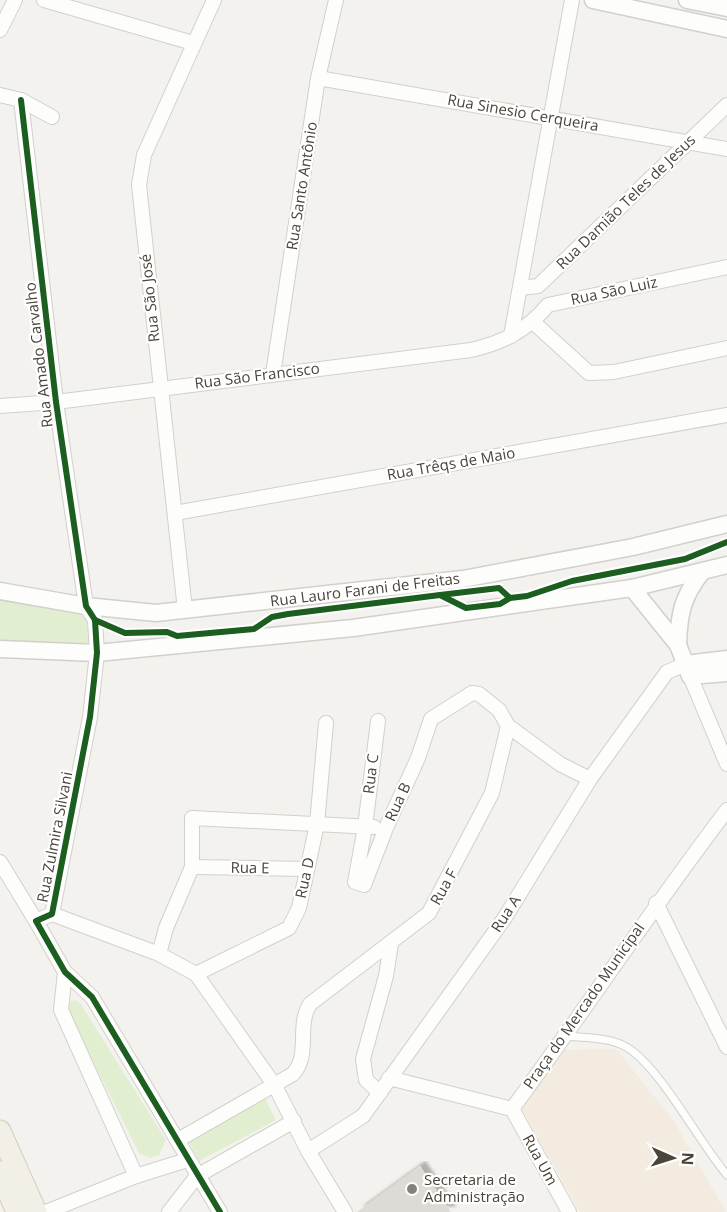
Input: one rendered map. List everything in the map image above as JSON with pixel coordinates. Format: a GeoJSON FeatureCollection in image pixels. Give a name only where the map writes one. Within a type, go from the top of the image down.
{"type":"FeatureCollection","features":[{"type":"Feature","properties":{"kind":"main road"},"geometry":{"type":"LineString","coordinates":[[0,1131],[36,1212]]}},
{"type":"Feature","properties":{"kind":"main road"},"geometry":{"type":"LineString","coordinates":[[0,1172],[17,1212]]}},
{"type":"Feature","properties":{"kind":"street"},"geometry":{"type":"LineString","coordinates":[[44,0],[193,43]]}},
{"type":"Feature","properties":{"kind":"street","name":"Rua São José"},"geometry":{"type":"LineString","coordinates":[[185,610],[142,224],[140,176],[144,155],[214,0]]}},
{"type":"Feature","properties":{"kind":"street","name":"Rua Santo Antônio"},"geometry":{"type":"LineString","coordinates":[[273,374],[318,78],[336,0]]}},
{"type":"Feature","properties":{"kind":"street"},"geometry":{"type":"LineString","coordinates":[[511,336],[572,0]]}},
{"type":"Feature","properties":{"kind":"street"},"geometry":{"type":"LineString","coordinates":[[593,0],[727,29]]}},
{"type":"Feature","properties":{"kind":"street"},"geometry":{"type":"LineString","coordinates":[[687,0],[727,8]]}},
{"type":"Feature","properties":{"kind":"street"},"geometry":{"type":"LineString","coordinates":[[2,22],[9,2]]}},
{"type":"Feature","properties":{"kind":"street","name":"Rua Sinesio Cerqueira"},"geometry":{"type":"LineString","coordinates":[[318,78],[727,149]]}},
{"type":"Feature","properties":{"kind":"street"},"geometry":{"type":"LineString","coordinates":[[0,95],[21,100],[52,117]]}},
{"type":"Feature","properties":{"kind":"street","name":"Rua Amado Carvalho"},"geometry":{"type":"LineString","coordinates":[[21,100],[56,402],[86,606],[95,620],[97,653]]}},
{"type":"Feature","properties":{"kind":"street","name":"Rua Damião Teles de Jesus"},"geometry":{"type":"LineString","coordinates":[[538,286],[727,105]]}},
{"type":"Feature","properties":{"kind":"street","name":"Rua São Luiz"},"geometry":{"type":"LineString","coordinates":[[548,305],[727,267]]}},
{"type":"Feature","properties":{"kind":"street"},"geometry":{"type":"LineString","coordinates":[[511,336],[533,322],[548,305],[538,286],[520,288]]}},
{"type":"Feature","properties":{"kind":"street"},"geometry":{"type":"LineString","coordinates":[[533,322],[590,373],[614,372],[727,348]]}},
{"type":"Feature","properties":{"kind":"street","name":"Rua São Francisco"},"geometry":{"type":"LineString","coordinates":[[0,406],[56,402],[471,350],[493,345],[511,336]]}},
{"type":"Feature","properties":{"kind":"street","name":"Rua Trêqs de Maio"},"geometry":{"type":"LineString","coordinates":[[175,513],[727,415]]}},
{"type":"Feature","properties":{"kind":"street","name":"Rua Lauro Farani de Freitas"},"geometry":{"type":"LineString","coordinates":[[0,591],[86,606],[156,613],[463,579],[633,547],[727,524]]}},
{"type":"Feature","properties":{"kind":"street"},"geometry":{"type":"LineString","coordinates":[[0,649],[97,653],[353,628],[632,588],[727,565]]}},
{"type":"Feature","properties":{"kind":"street"},"geometry":{"type":"LineString","coordinates":[[678,645],[679,615],[688,590],[701,573]]}},
{"type":"Feature","properties":{"kind":"street"},"geometry":{"type":"LineString","coordinates":[[632,588],[678,645],[727,764]]}},
{"type":"Feature","properties":{"kind":"street","name":"Rua Zulmira Silvani"},"geometry":{"type":"LineString","coordinates":[[97,653],[90,717],[52,914],[36,921],[65,972],[92,997],[220,1212]]}},
{"type":"Feature","properties":{"kind":"street"},"geometry":{"type":"LineString","coordinates":[[688,670],[727,659]]}},
{"type":"Feature","properties":{"kind":"street"},"geometry":{"type":"LineString","coordinates":[[688,670],[727,673]]}},
{"type":"Feature","properties":{"kind":"street","name":"Rua A"},"geometry":{"type":"LineString","coordinates":[[308,1151],[363,1116],[504,919],[590,779],[667,672],[688,670]]}},
{"type":"Feature","properties":{"kind":"street","name":"Rua B"},"geometry":{"type":"LineString","coordinates":[[364,885],[386,828],[418,758],[431,719],[472,693],[479,694],[499,710],[508,726]]}},
{"type":"Feature","properties":{"kind":"street","name":"Rua C"},"geometry":{"type":"LineString","coordinates":[[364,885],[355,882],[365,827],[378,721]]}},
{"type":"Feature","properties":{"kind":"street","name":"Rua D"},"geometry":{"type":"LineString","coordinates":[[196,974],[289,928],[299,908],[317,824],[326,723]]}},
{"type":"Feature","properties":{"kind":"street"},"geometry":{"type":"LineString","coordinates":[[508,726],[560,764],[590,779]]}},
{"type":"Feature","properties":{"kind":"street","name":"Rua F"},"geometry":{"type":"LineString","coordinates":[[178,1140],[293,1074],[302,1060],[304,1016],[310,1004],[423,920],[436,903],[492,794],[508,726]]}},
{"type":"Feature","properties":{"kind":"street","name":"Praça do Mercado Municipal"},"geometry":{"type":"LineString","coordinates":[[512,1108],[565,1036],[656,903],[727,810]]}},
{"type":"Feature","properties":{"kind":"street"},"geometry":{"type":"LineString","coordinates":[[159,954],[166,928],[192,867],[192,818],[386,828]]}},
{"type":"Feature","properties":{"kind":"street"},"geometry":{"type":"LineString","coordinates":[[0,862],[36,921]]}},
{"type":"Feature","properties":{"kind":"street","name":"Rua E"},"geometry":{"type":"LineString","coordinates":[[192,867],[307,869]]}},
{"type":"Feature","properties":{"kind":"street","name":"Praça do Mercado Municipal"},"geometry":{"type":"LineString","coordinates":[[656,903],[727,1047]]}},
{"type":"Feature","properties":{"kind":"street"},"geometry":{"type":"LineString","coordinates":[[52,914],[159,954],[196,974],[274,1086],[308,1151],[345,1212]]}},
{"type":"Feature","properties":{"kind":"street"},"geometry":{"type":"LineString","coordinates":[[380,1093],[366,1080],[363,1059],[386,976],[391,944]]}},
{"type":"Feature","properties":{"kind":"street"},"geometry":{"type":"LineString","coordinates":[[65,972],[62,1010],[136,1176]]}},
{"type":"Feature","properties":{"kind":"street"},"geometry":{"type":"LineString","coordinates":[[389,1078],[512,1108]]}},
{"type":"Feature","properties":{"kind":"street","name":"Rua Um"},"geometry":{"type":"LineString","coordinates":[[512,1108],[569,1212]]}},
{"type":"Feature","properties":{"kind":"street"},"geometry":{"type":"LineString","coordinates":[[170,1212],[197,1176],[294,1122]]}},
{"type":"Feature","properties":{"kind":"street"},"geometry":{"type":"LineString","coordinates":[[46,1212],[136,1176],[187,1160]]}},
{"type":"Feature","properties":{"kind":"lane"},"geometry":{"type":"LineString","coordinates":[[565,1036],[612,1041],[628,1047],[653,1072],[727,1175]]}},
{"type":"Feature","properties":{"kind":"shaded area"},"geometry":{"type":"Polygon","coordinates":[[[616,1049],[673,1120],[726,1212],[580,1212],[522,1110],[559,1050],[616,1049]]]}},
{"type":"Feature","properties":{"kind":"green space"},"geometry":{"type":"Polygon","coordinates":[[[0,599],[84,614],[92,636],[85,647],[0,644],[0,599]]]}},
{"type":"Feature","properties":{"kind":"green space"},"geometry":{"type":"Polygon","coordinates":[[[75,1000],[80,1003],[166,1140],[159,1155],[150,1158],[139,1153],[68,1011],[70,1002],[75,1000]]]}},
{"type":"Feature","properties":{"kind":"green space"},"geometry":{"type":"Polygon","coordinates":[[[263,1094],[276,1120],[199,1161],[185,1135],[263,1094]]]}},
{"type":"Feature","properties":{"kind":"building","name":"Secretaria de Administração"},"geometry":{"type":"Polygon","coordinates":[[[420,1166],[451,1212],[357,1212],[420,1166]]]}},
{"type":"Feature","properties":{"kind":"cycle path"},"geometry":{"type":"LineString","coordinates":[[21,100],[56,402],[86,606],[95,620],[97,653],[90,717],[52,914],[36,921],[65,972],[92,997],[220,1212]]}},
{"type":"Feature","properties":{"kind":"cycle path"},"geometry":{"type":"LineString","coordinates":[[510,598],[499,588],[440,595],[466,608],[500,604],[510,598],[527,596],[572,581],[685,559],[727,542]]}},
{"type":"Feature","properties":{"kind":"cycle path"},"geometry":{"type":"LineString","coordinates":[[95,620],[125,633],[167,632],[177,636],[254,629],[272,617],[288,614],[440,595]]}},
{"type":"Feature","properties":{"kind":"place","name":"Secretaria de Administração"},"geometry":{"type":"Point","coordinates":[412,1189]}}]}
